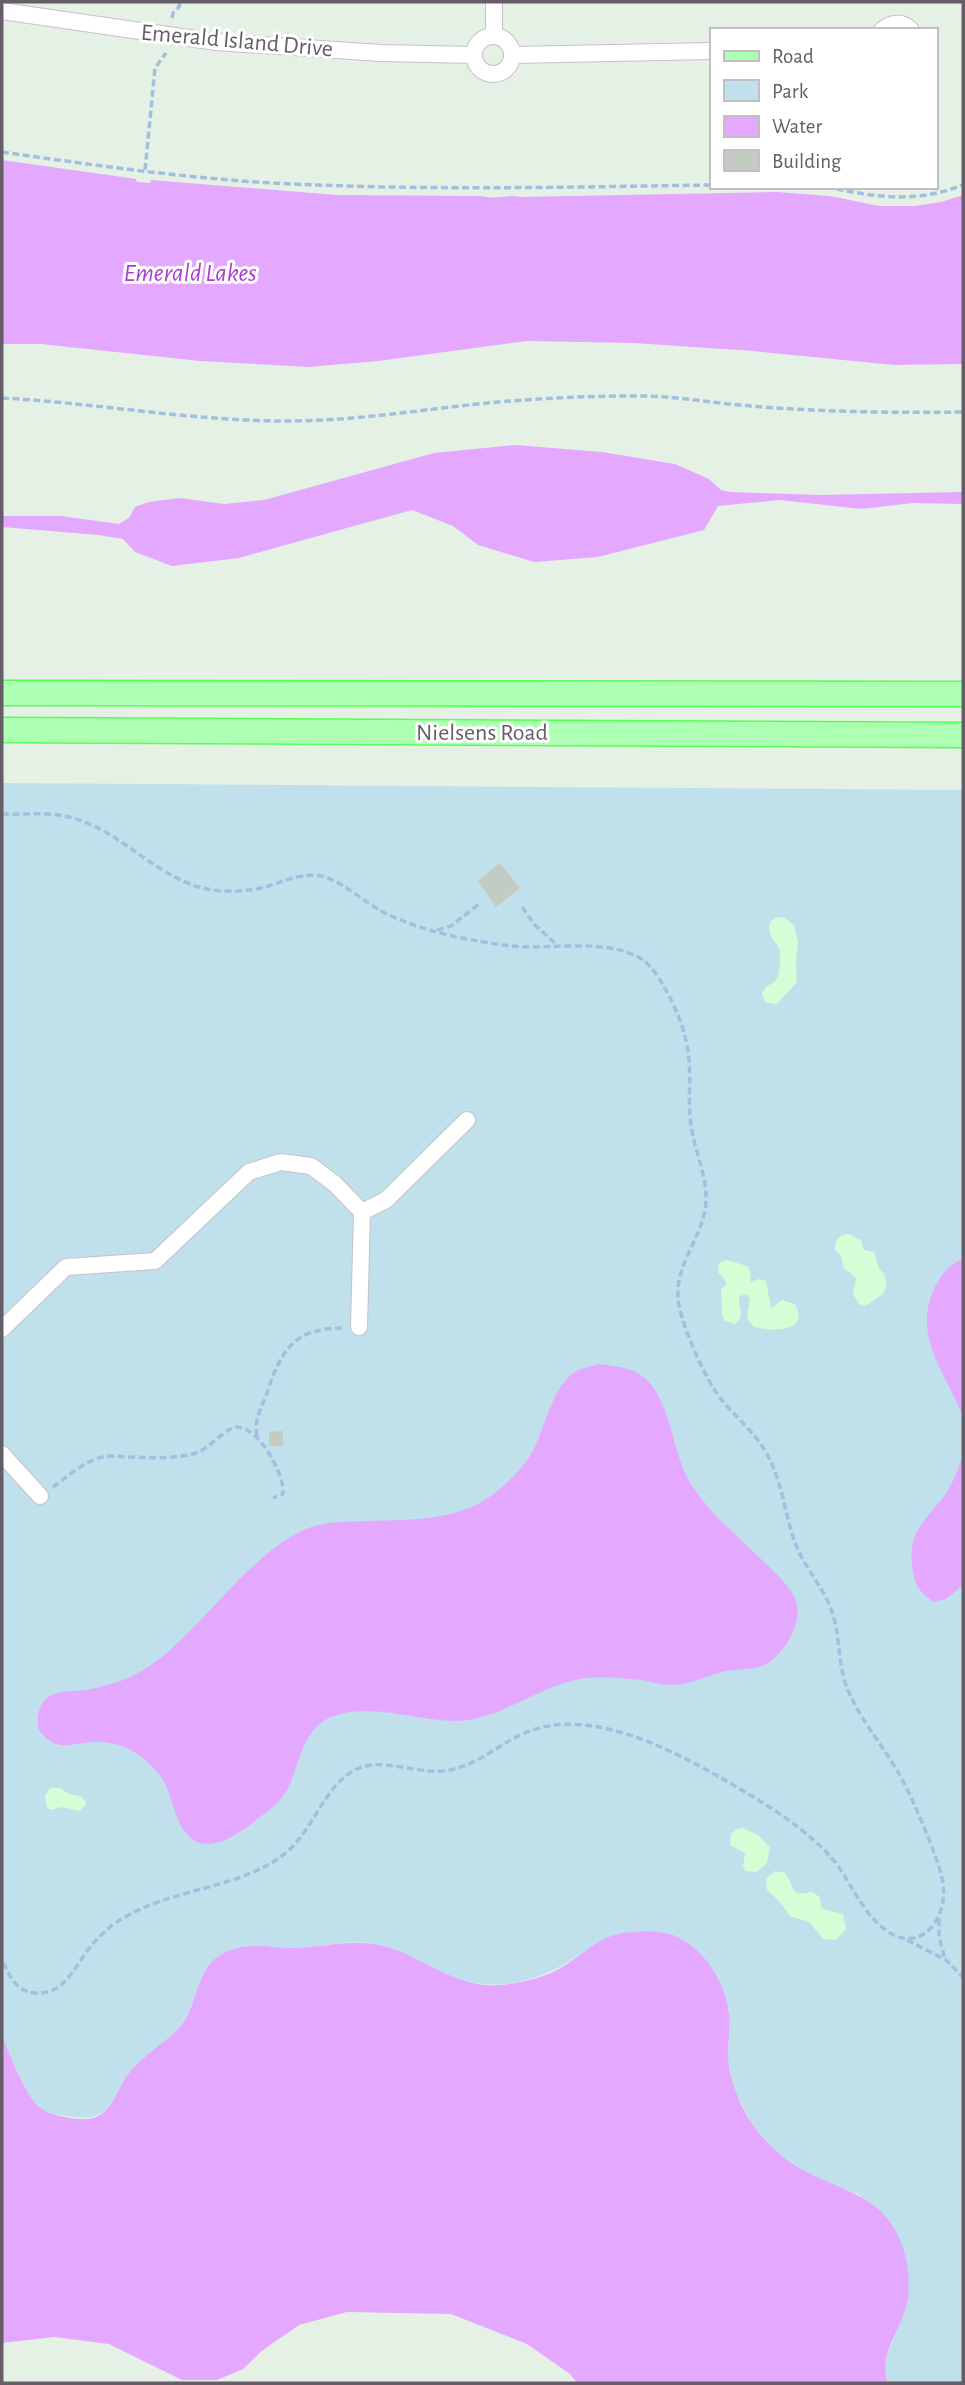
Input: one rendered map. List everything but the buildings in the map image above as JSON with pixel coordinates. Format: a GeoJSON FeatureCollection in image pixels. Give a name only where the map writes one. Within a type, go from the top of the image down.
{"type":"FeatureCollection","features":[{"type":"Feature","properties":{"kind":"main road","name":"Nielsens Road"},"geometry":{"type":"LineString","coordinates":[[2,693],[963,694]]}},
{"type":"Feature","properties":{"kind":"main road","name":"Nielsens Road"},"geometry":{"type":"LineString","coordinates":[[2,730],[963,735]]}},
{"type":"Feature","properties":{"kind":"street"},"geometry":{"type":"LineString","coordinates":[[494,2],[494,36]]}},
{"type":"Feature","properties":{"kind":"street","name":"Emerald Island Drive"},"geometry":{"type":"LineString","coordinates":[[2,11],[216,41],[340,50],[474,55]]}},
{"type":"Feature","properties":{"kind":"street"},"geometry":{"type":"LineString","coordinates":[[886,28],[900,24],[907,28]]}},
{"type":"Feature","properties":{"kind":"street"},"geometry":{"type":"LineString","coordinates":[[494,36],[508,43],[513,55],[505,70],[492,74],[480,69],[474,55],[481,40],[494,36]]}},
{"type":"Feature","properties":{"kind":"street"},"geometry":{"type":"LineString","coordinates":[[513,55],[710,51]]}},
{"type":"Feature","properties":{"kind":"street"},"geometry":{"type":"LineString","coordinates":[[362,1212],[386,1200],[467,1120]]}},
{"type":"Feature","properties":{"kind":"street"},"geometry":{"type":"LineString","coordinates":[[2,1329],[66,1267],[155,1261],[249,1172],[281,1162],[311,1166],[335,1184],[362,1212],[359,1328]]}},
{"type":"Feature","properties":{"kind":"street"},"geometry":{"type":"LineString","coordinates":[[2,1454],[40,1496]]}},
{"type":"Feature","properties":{"kind":"path"},"geometry":{"type":"LineString","coordinates":[[145,171],[155,68],[165,55],[173,13],[180,2]]}},
{"type":"Feature","properties":{"kind":"path"},"geometry":{"type":"LineString","coordinates":[[2,152],[145,171],[329,186],[491,188],[710,185]]}},
{"type":"Feature","properties":{"kind":"path"},"geometry":{"type":"LineString","coordinates":[[836,189],[881,198],[912,198],[943,192],[963,184]]}},
{"type":"Feature","properties":{"kind":"path"},"geometry":{"type":"LineString","coordinates":[[2,398],[63,401],[185,417],[287,421],[371,418],[477,404],[561,397],[634,396],[868,413],[963,412]]}},
{"type":"Feature","properties":{"kind":"path"},"geometry":{"type":"LineString","coordinates":[[2,814],[65,815],[92,825],[197,887],[226,891],[256,889],[301,876],[320,875],[390,916],[435,931],[514,946],[614,950],[640,958],[655,972],[681,1021],[689,1055],[688,1105],[706,1197],[703,1221],[679,1274],[677,1303],[716,1393],[752,1430],[771,1460],[799,1552],[831,1608],[848,1691],[900,1776],[943,1873],[944,1896],[939,1917],[939,1937],[946,1960]]}},
{"type":"Feature","properties":{"kind":"path"},"geometry":{"type":"LineString","coordinates":[[435,931],[451,926],[479,904]]}},
{"type":"Feature","properties":{"kind":"path"},"geometry":{"type":"LineString","coordinates":[[522,908],[535,925],[559,947]]}},
{"type":"Feature","properties":{"kind":"path"},"geometry":{"type":"LineString","coordinates":[[257,1438],[258,1413],[280,1359],[288,1347],[303,1335],[319,1329],[359,1328]]}},
{"type":"Feature","properties":{"kind":"path"},"geometry":{"type":"LineString","coordinates":[[40,1496],[84,1464],[97,1458],[111,1455],[186,1455],[200,1451],[238,1427],[248,1430],[257,1438],[272,1460],[284,1485],[283,1494],[273,1497]]}},
{"type":"Feature","properties":{"kind":"path"},"geometry":{"type":"LineString","coordinates":[[2,1959],[15,1985],[30,1994],[50,1993],[66,1982],[92,1943],[110,1927],[140,1909],[169,1896],[264,1868],[289,1852],[305,1835],[341,1780],[356,1769],[371,1765],[442,1771],[471,1764],[520,1735],[550,1724],[584,1725],[652,1742],[746,1792],[827,1852],[875,1921],[892,1934],[946,1960],[963,1977]]}},
{"type":"Feature","properties":{"kind":"path"},"geometry":{"type":"LineString","coordinates":[[907,1940],[925,1934],[939,1917]]}},
{"type":"Feature","properties":{"kind":"green space"},"geometry":{"type":"Polygon","coordinates":[[[2,783],[963,790],[963,2383],[884,2383],[885,2361],[904,2313],[909,2286],[860,2195],[806,2173],[777,2152],[753,2125],[734,2090],[728,2059],[729,2009],[586,1950],[539,1976],[505,1984],[487,1984],[452,1977],[373,1943],[351,1942],[294,1948],[253,1946],[236,1949],[217,1957],[210,1964],[181,2025],[133,2069],[112,2103],[103,2112],[85,2118],[69,2117],[42,2109],[31,2097],[2,2035],[2,783]]]}},
{"type":"Feature","properties":{"kind":"sand"},"geometry":{"type":"Polygon","coordinates":[[[777,917],[785,918],[794,925],[798,942],[797,982],[777,1004],[765,1002],[762,994],[766,987],[777,979],[779,971],[780,950],[769,931],[770,922],[777,917]]]}},
{"type":"Feature","properties":{"kind":"sand"},"geometry":{"type":"Polygon","coordinates":[[[849,1234],[861,1240],[864,1250],[874,1252],[886,1283],[884,1292],[864,1306],[859,1304],[853,1294],[856,1278],[844,1268],[841,1256],[835,1250],[838,1238],[849,1234]]]}},
{"type":"Feature","properties":{"kind":"sand"},"geometry":{"type":"Polygon","coordinates":[[[727,1260],[747,1266],[751,1273],[750,1282],[759,1279],[766,1281],[771,1308],[782,1300],[795,1304],[799,1314],[794,1326],[779,1329],[754,1327],[747,1319],[750,1299],[746,1294],[740,1296],[741,1314],[735,1324],[725,1321],[722,1316],[721,1290],[727,1283],[718,1272],[719,1263],[727,1260]]]}},
{"type":"Feature","properties":{"kind":"sand"},"geometry":{"type":"Polygon","coordinates":[[[50,1788],[60,1788],[69,1794],[81,1796],[86,1802],[85,1806],[79,1811],[61,1807],[52,1810],[47,1808],[45,1796],[50,1788]]]}},
{"type":"Feature","properties":{"kind":"sand"},"geometry":{"type":"Polygon","coordinates":[[[743,1828],[758,1835],[770,1847],[767,1863],[757,1872],[746,1871],[743,1867],[745,1853],[730,1845],[731,1834],[743,1828]]]}},
{"type":"Feature","properties":{"kind":"sand"},"geometry":{"type":"Polygon","coordinates":[[[775,1871],[785,1873],[796,1892],[812,1892],[820,1897],[821,1907],[825,1910],[843,1914],[846,1929],[836,1940],[823,1939],[809,1922],[790,1916],[767,1890],[766,1878],[775,1871]]]}},
{"type":"Feature","properties":{"kind":"water","name":"Emerald Lakes"},"geometry":{"type":"Polygon","coordinates":[[[2,160],[136,179],[137,182],[150,183],[151,180],[337,195],[520,197],[777,192],[830,196],[879,206],[915,206],[963,195],[963,364],[894,365],[634,343],[527,341],[378,361],[308,367],[200,361],[41,344],[2,344],[2,160]]]}},
{"type":"Feature","properties":{"kind":"water"},"geometry":{"type":"Polygon","coordinates":[[[515,445],[602,452],[675,464],[709,479],[721,490],[730,492],[819,495],[963,492],[963,504],[913,503],[861,509],[780,500],[718,506],[704,530],[598,557],[534,562],[478,545],[453,526],[412,510],[239,558],[172,566],[135,552],[123,539],[2,527],[2,516],[61,516],[119,524],[129,518],[135,507],[149,502],[180,498],[224,504],[264,500],[434,453],[515,445]]]}},
{"type":"Feature","properties":{"kind":"water"},"geometry":{"type":"Polygon","coordinates":[[[963,1259],[963,1417],[934,1355],[927,1324],[928,1307],[934,1289],[949,1267],[963,1259]]]}},
{"type":"Feature","properties":{"kind":"water"},"geometry":{"type":"Polygon","coordinates":[[[600,1364],[631,1370],[647,1380],[662,1404],[681,1463],[694,1489],[717,1516],[790,1589],[798,1610],[794,1630],[782,1650],[767,1663],[673,1685],[620,1678],[585,1678],[471,1719],[438,1720],[364,1711],[334,1716],[313,1730],[288,1789],[281,1799],[238,1833],[212,1844],[198,1842],[184,1831],[166,1786],[137,1753],[120,1745],[107,1743],[58,1744],[51,1742],[38,1729],[39,1711],[46,1699],[59,1692],[91,1689],[120,1681],[143,1670],[186,1635],[262,1558],[296,1534],[326,1523],[443,1516],[485,1500],[512,1478],[529,1458],[563,1384],[579,1370],[600,1364]]]}},
{"type":"Feature","properties":{"kind":"water"},"geometry":{"type":"Polygon","coordinates":[[[963,1454],[963,1585],[946,1599],[934,1602],[921,1591],[914,1578],[914,1540],[923,1522],[951,1485],[963,1454]]]}},
{"type":"Feature","properties":{"kind":"water"},"geometry":{"type":"Polygon","coordinates":[[[645,1931],[670,1934],[686,1942],[703,1957],[717,1976],[728,2007],[728,2055],[733,2083],[743,2109],[753,2125],[793,2164],[873,2205],[883,2214],[900,2240],[909,2287],[904,2313],[888,2353],[885,2373],[888,2383],[577,2383],[570,2374],[527,2344],[451,2314],[347,2312],[299,2325],[263,2350],[243,2369],[217,2380],[182,2380],[109,2344],[54,2337],[2,2343],[2,2035],[19,2075],[31,2097],[42,2109],[58,2116],[88,2119],[107,2109],[132,2069],[182,2024],[204,1972],[217,1957],[226,1952],[253,1946],[294,1948],[350,1943],[373,1944],[399,1951],[468,1982],[498,1985],[541,1977],[564,1966],[607,1938],[621,1933],[645,1931]]]}}]}
